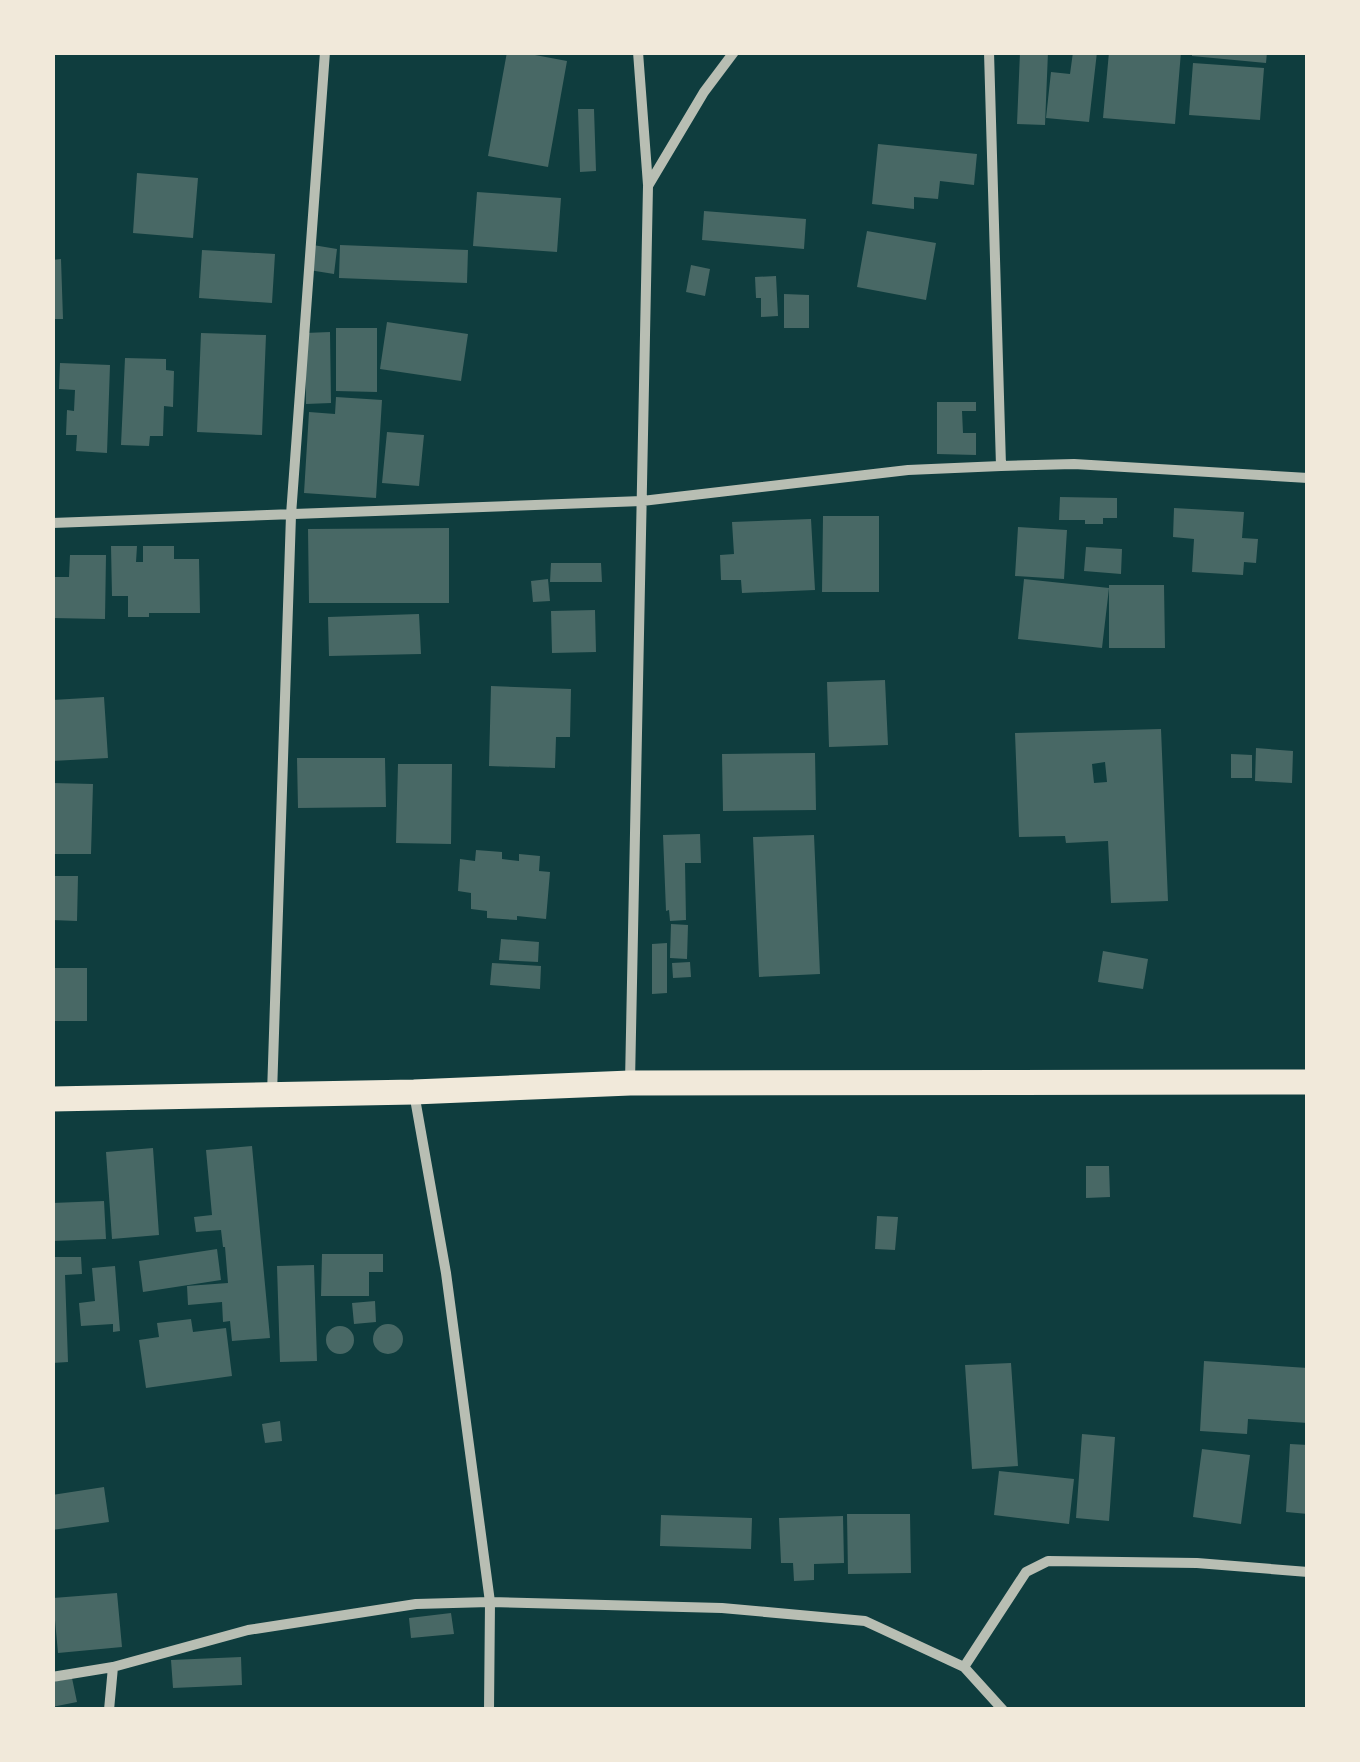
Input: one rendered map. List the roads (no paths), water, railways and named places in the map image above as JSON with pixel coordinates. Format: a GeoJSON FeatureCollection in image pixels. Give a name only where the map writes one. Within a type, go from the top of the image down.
{"type":"FeatureCollection","features":[{"type":"Feature","properties":{"kind":"highway"},"geometry":{"type":"LineString","coordinates":[[52,1098],[414,1092],[630,1083],[1308,1082]]}},
{"type":"Feature","properties":{"kind":"street"},"geometry":{"type":"LineString","coordinates":[[272,1094],[291,515],[326,52]]}},
{"type":"Feature","properties":{"kind":"street"},"geometry":{"type":"LineString","coordinates":[[630,1083],[648,186],[638,52]]}},
{"type":"Feature","properties":{"kind":"street"},"geometry":{"type":"LineString","coordinates":[[648,186],[704,92],[734,52]]}},
{"type":"Feature","properties":{"kind":"street"},"geometry":{"type":"LineString","coordinates":[[989,52],[1001,466]]}},
{"type":"Feature","properties":{"kind":"street"},"geometry":{"type":"LineString","coordinates":[[52,523],[642,501],[908,470],[1001,466],[1074,464],[1308,478]]}},
{"type":"Feature","properties":{"kind":"street"},"geometry":{"type":"LineString","coordinates":[[414,1092],[446,1273],[490,1602],[490,1710]]}},
{"type":"Feature","properties":{"kind":"street"},"geometry":{"type":"LineString","coordinates":[[964,1667],[1026,1572],[1048,1561],[1197,1564],[1308,1572]]}},
{"type":"Feature","properties":{"kind":"street"},"geometry":{"type":"LineString","coordinates":[[52,1677],[113,1667],[248,1630],[416,1604],[722,1608],[865,1620],[964,1667],[1004,1710]]}},
{"type":"Feature","properties":{"kind":"street"},"geometry":{"type":"LineString","coordinates":[[109,1710],[113,1667]]}}]}
